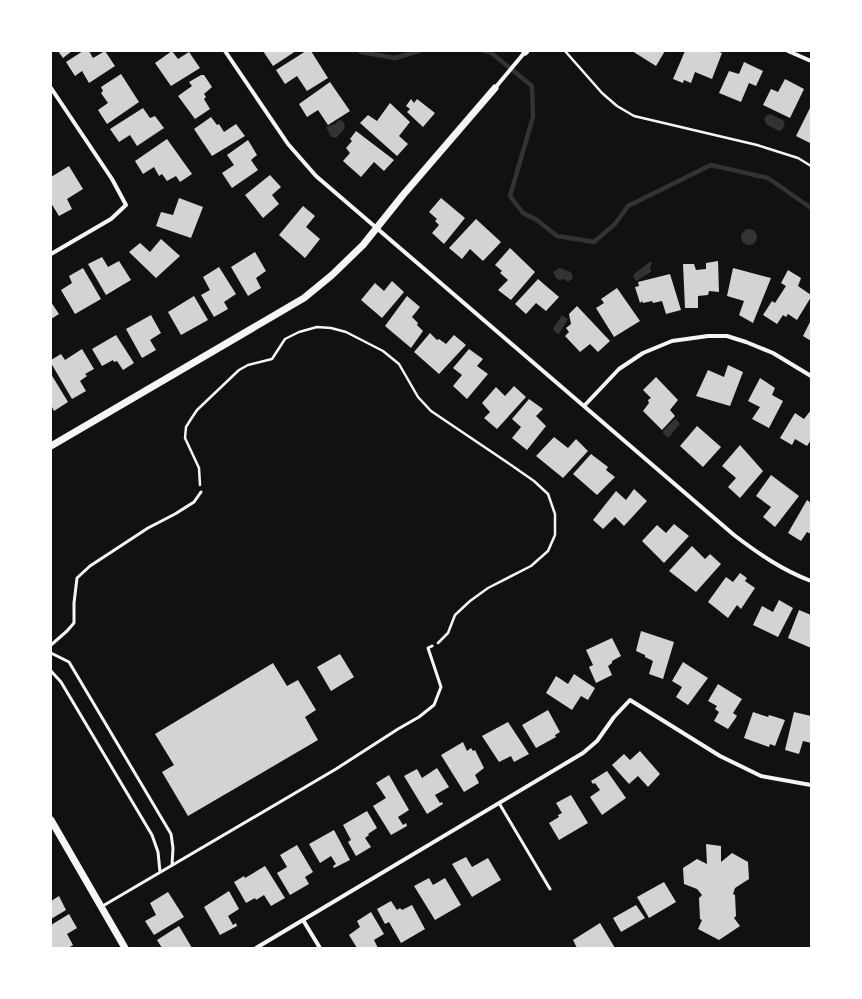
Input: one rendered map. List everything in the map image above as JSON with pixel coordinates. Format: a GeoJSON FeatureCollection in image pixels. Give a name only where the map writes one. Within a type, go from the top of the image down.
{"type":"FeatureCollection","features":[{"type":"Feature","properties":{"kind":"street"},"geometry":{"type":"LineString","coordinates":[[225,51],[277,128],[302,161],[316,176],[734,535],[768,560],[800,577],[811,581]]}},
{"type":"Feature","properties":{"kind":"street"},"geometry":{"type":"LineString","coordinates":[[788,51],[811,61]]}},
{"type":"Feature","properties":{"kind":"street"},"geometry":{"type":"LineString","coordinates":[[51,446],[304,298],[332,275],[363,245],[403,195],[526,52]]}},
{"type":"Feature","properties":{"kind":"street"},"geometry":{"type":"LineString","coordinates":[[51,88],[112,179],[126,205],[111,219],[51,254]]}},
{"type":"Feature","properties":{"kind":"street"},"geometry":{"type":"LineString","coordinates":[[584,406],[619,368],[643,353],[672,341],[708,336],[727,336],[746,342],[773,353],[811,376]]}},
{"type":"Feature","properties":{"kind":"street"},"geometry":{"type":"LineString","coordinates":[[256,948],[583,753],[597,741],[630,700],[720,756],[761,776],[811,785]]}},
{"type":"Feature","properties":{"kind":"street"},"geometry":{"type":"LineString","coordinates":[[51,820],[125,948]]}},
{"type":"Feature","properties":{"kind":"street"},"geometry":{"type":"LineString","coordinates":[[304,920],[320,948]]}},
{"type":"Feature","properties":{"kind":"lane"},"geometry":{"type":"LineString","coordinates":[[51,645],[74,623],[74,603],[77,578],[90,566],[142,532],[194,502],[201,492]]}},
{"type":"Feature","properties":{"kind":"lane"},"geometry":{"type":"LineString","coordinates":[[101,907],[336,770],[419,717],[434,705],[441,687],[428,648],[432,646]]}},
{"type":"Feature","properties":{"kind":"lane"},"geometry":{"type":"LineString","coordinates":[[51,653],[69,662],[171,834],[173,848],[172,865]]}},
{"type":"Feature","properties":{"kind":"lane"},"geometry":{"type":"LineString","coordinates":[[51,671],[61,682],[152,835],[158,852],[160,872]]}},
{"type":"Feature","properties":{"kind":"lane"},"geometry":{"type":"LineString","coordinates":[[499,803],[550,889]]}},
{"type":"Feature","properties":{"kind":"path"},"geometry":{"type":"LineString","coordinates":[[565,51],[602,93],[617,106],[634,116],[757,145],[798,158],[811,166]]}},
{"type":"Feature","properties":{"kind":"path"},"geometry":{"type":"LineString","coordinates":[[201,492],[200,468],[186,438],[186,427],[197,410],[239,370],[248,365],[272,359],[285,339],[299,332],[317,327],[331,328],[346,332],[383,351],[398,364],[418,397],[431,411],[534,481],[548,494],[555,514],[555,535],[548,551],[531,566],[488,588],[470,601],[455,615],[448,633],[440,642],[432,646]]}},
{"type":"Feature","properties":{"kind":"shaded area"},"geometry":{"type":"Polygon","coordinates":[[[770,114],[783,120],[785,126],[781,130],[779,131],[766,124],[764,119],[770,114]]]}},
{"type":"Feature","properties":{"kind":"shaded area"},"geometry":{"type":"Polygon","coordinates":[[[339,120],[343,121],[345,126],[336,138],[331,137],[326,127],[335,124],[339,120]]]}},
{"type":"Feature","properties":{"kind":"shaded area"},"geometry":{"type":"Polygon","coordinates":[[[749,229],[755,231],[757,237],[755,243],[749,245],[743,243],[741,237],[743,231],[749,229]]]}},
{"type":"Feature","properties":{"kind":"shaded area"},"geometry":{"type":"Polygon","coordinates":[[[651,261],[651,272],[636,281],[633,277],[634,274],[651,261]]]}},
{"type":"Feature","properties":{"kind":"shaded area"},"geometry":{"type":"Polygon","coordinates":[[[560,268],[571,272],[573,278],[568,282],[564,279],[559,280],[556,278],[553,272],[560,268]]]}},
{"type":"Feature","properties":{"kind":"shaded area"},"geometry":{"type":"Polygon","coordinates":[[[562,315],[568,319],[559,334],[553,329],[562,315]]]}},
{"type":"Feature","properties":{"kind":"shaded area"},"geometry":{"type":"Polygon","coordinates":[[[676,419],[680,424],[669,437],[667,437],[663,431],[676,419]]]}},
{"type":"Feature","properties":{"kind":"building"},"geometry":{"type":"Polygon","coordinates":[[[58,51],[72,51],[63,58],[58,51]]]}},
{"type":"Feature","properties":{"kind":"building"},"geometry":{"type":"Polygon","coordinates":[[[83,51],[89,51],[93,58],[105,51],[115,66],[89,83],[82,71],[75,76],[66,62],[83,51]]]}},
{"type":"Feature","properties":{"kind":"building"},"geometry":{"type":"Polygon","coordinates":[[[172,51],[178,59],[189,52],[200,68],[171,86],[155,63],[172,51]]]}},
{"type":"Feature","properties":{"kind":"building"},"geometry":{"type":"Polygon","coordinates":[[[263,51],[296,51],[273,66],[263,51]]]}},
{"type":"Feature","properties":{"kind":"building"},"geometry":{"type":"Polygon","coordinates":[[[306,51],[311,51],[328,78],[307,91],[297,76],[285,84],[276,70],[306,51]]]}},
{"type":"Feature","properties":{"kind":"building"},"geometry":{"type":"Polygon","coordinates":[[[632,51],[665,51],[656,66],[632,51]]]}},
{"type":"Feature","properties":{"kind":"building"},"geometry":{"type":"Polygon","coordinates":[[[685,51],[716,51],[722,53],[712,79],[695,72],[691,83],[684,80],[683,83],[673,79],[685,51]]]}},
{"type":"Feature","properties":{"kind":"building"},"geometry":{"type":"Polygon","coordinates":[[[744,62],[763,71],[756,86],[749,83],[741,102],[719,93],[729,71],[739,74],[744,62]]]}},
{"type":"Feature","properties":{"kind":"building"},"geometry":{"type":"Polygon","coordinates":[[[121,74],[139,102],[107,124],[98,110],[108,103],[101,93],[103,91],[101,87],[121,74]]]}},
{"type":"Feature","properties":{"kind":"building"},"geometry":{"type":"Polygon","coordinates":[[[201,75],[204,75],[212,87],[204,94],[206,97],[204,99],[210,109],[195,119],[178,96],[192,86],[189,82],[201,75]]]}},
{"type":"Feature","properties":{"kind":"building"},"geometry":{"type":"Polygon","coordinates":[[[785,79],[804,89],[790,118],[763,105],[771,89],[778,92],[785,79]]]}},
{"type":"Feature","properties":{"kind":"building"},"geometry":{"type":"Polygon","coordinates":[[[330,82],[350,111],[328,125],[318,110],[307,117],[299,104],[330,82]]]}},
{"type":"Feature","properties":{"kind":"building"},"geometry":{"type":"Polygon","coordinates":[[[411,99],[414,103],[417,99],[435,113],[423,127],[407,112],[410,109],[406,106],[411,99]]]}},
{"type":"Feature","properties":{"kind":"building"},"geometry":{"type":"Polygon","coordinates":[[[390,103],[410,122],[399,136],[408,144],[397,156],[360,123],[368,115],[377,121],[390,103]]]}},
{"type":"Feature","properties":{"kind":"building"},"geometry":{"type":"Polygon","coordinates":[[[811,106],[811,141],[810,143],[796,136],[811,106]]]}},
{"type":"Feature","properties":{"kind":"building"},"geometry":{"type":"Polygon","coordinates":[[[143,108],[150,118],[155,116],[164,128],[137,146],[130,135],[119,142],[110,129],[143,108]]]}},
{"type":"Feature","properties":{"kind":"building"},"geometry":{"type":"Polygon","coordinates":[[[211,117],[217,125],[219,124],[224,132],[236,124],[245,136],[212,156],[194,129],[211,117]]]}},
{"type":"Feature","properties":{"kind":"building"},"geometry":{"type":"Polygon","coordinates":[[[356,131],[394,160],[384,171],[374,162],[361,177],[343,161],[350,153],[346,148],[352,141],[350,139],[356,131]]]}},
{"type":"Feature","properties":{"kind":"building"},"geometry":{"type":"Polygon","coordinates":[[[167,139],[192,174],[180,182],[176,176],[167,181],[162,174],[159,176],[154,167],[143,174],[135,161],[167,139]]]}},
{"type":"Feature","properties":{"kind":"building"},"geometry":{"type":"Polygon","coordinates":[[[248,140],[257,155],[251,160],[258,170],[232,188],[222,173],[234,165],[227,155],[248,140]]]}},
{"type":"Feature","properties":{"kind":"building"},"geometry":{"type":"Polygon","coordinates":[[[69,166],[83,189],[67,199],[72,209],[59,216],[51,203],[51,177],[69,166]]]}},
{"type":"Feature","properties":{"kind":"building"},"geometry":{"type":"Polygon","coordinates":[[[270,175],[281,187],[272,195],[279,204],[263,218],[245,195],[270,175]]]}},
{"type":"Feature","properties":{"kind":"building"},"geometry":{"type":"Polygon","coordinates":[[[179,198],[203,207],[191,238],[156,226],[161,212],[173,215],[179,198]]]}},
{"type":"Feature","properties":{"kind":"building"},"geometry":{"type":"Polygon","coordinates":[[[441,198],[465,218],[444,244],[432,233],[439,225],[435,221],[437,219],[429,212],[441,198]]]}},
{"type":"Feature","properties":{"kind":"building"},"geometry":{"type":"Polygon","coordinates":[[[303,206],[315,216],[306,227],[320,239],[305,258],[279,235],[303,206]]]}},
{"type":"Feature","properties":{"kind":"building"},"geometry":{"type":"Polygon","coordinates":[[[476,219],[501,242],[483,261],[470,249],[462,259],[449,248],[476,219]]]}},
{"type":"Feature","properties":{"kind":"building"},"geometry":{"type":"Polygon","coordinates":[[[161,239],[180,256],[156,278],[129,252],[140,243],[150,252],[161,239]]]}},
{"type":"Feature","properties":{"kind":"building"},"geometry":{"type":"Polygon","coordinates":[[[510,248],[535,272],[511,300],[498,290],[508,280],[500,273],[502,271],[495,265],[510,248]]]}},
{"type":"Feature","properties":{"kind":"building"},"geometry":{"type":"Polygon","coordinates":[[[255,252],[266,271],[256,278],[261,288],[248,296],[231,267],[255,252]]]}},
{"type":"Feature","properties":{"kind":"building"},"geometry":{"type":"Polygon","coordinates":[[[102,257],[108,267],[119,261],[131,280],[106,295],[88,264],[102,257]]]}},
{"type":"Feature","properties":{"kind":"building"},"geometry":{"type":"Polygon","coordinates":[[[718,261],[719,292],[709,291],[708,295],[698,296],[698,308],[685,308],[683,264],[694,264],[696,270],[706,269],[706,263],[718,261]]]}},
{"type":"Feature","properties":{"kind":"building"},"geometry":{"type":"Polygon","coordinates":[[[219,267],[236,294],[224,302],[228,309],[214,317],[201,295],[210,290],[203,277],[219,267]]]}},
{"type":"Feature","properties":{"kind":"building"},"geometry":{"type":"Polygon","coordinates":[[[83,268],[101,299],[75,314],[61,290],[72,283],[69,276],[83,268]]]}},
{"type":"Feature","properties":{"kind":"building"},"geometry":{"type":"Polygon","coordinates":[[[733,268],[771,278],[753,323],[739,315],[744,301],[727,296],[733,268]]]}},
{"type":"Feature","properties":{"kind":"building"},"geometry":{"type":"Polygon","coordinates":[[[788,270],[801,278],[798,286],[811,295],[811,297],[797,320],[788,314],[786,317],[783,315],[777,324],[763,315],[772,301],[775,303],[786,286],[781,283],[788,270]]]}},
{"type":"Feature","properties":{"kind":"building"},"geometry":{"type":"Polygon","coordinates":[[[670,274],[681,310],[666,314],[662,301],[643,303],[642,301],[640,303],[635,287],[639,286],[638,282],[670,274]]]}},
{"type":"Feature","properties":{"kind":"building"},"geometry":{"type":"Polygon","coordinates":[[[538,279],[559,297],[546,311],[536,303],[526,314],[515,304],[538,279]]]}},
{"type":"Feature","properties":{"kind":"building"},"geometry":{"type":"Polygon","coordinates":[[[392,281],[404,292],[382,318],[361,300],[375,283],[384,291],[392,281]]]}},
{"type":"Feature","properties":{"kind":"building"},"geometry":{"type":"Polygon","coordinates":[[[617,288],[640,321],[614,337],[596,308],[604,303],[601,299],[617,288]]]}},
{"type":"Feature","properties":{"kind":"building"},"geometry":{"type":"Polygon","coordinates":[[[194,296],[208,320],[181,335],[168,312],[194,296]]]}},
{"type":"Feature","properties":{"kind":"building"},"geometry":{"type":"Polygon","coordinates":[[[407,296],[420,307],[412,317],[423,331],[411,348],[385,326],[407,296]]]}},
{"type":"Feature","properties":{"kind":"building"},"geometry":{"type":"Polygon","coordinates":[[[51,302],[59,314],[51,319],[51,302]]]}},
{"type":"Feature","properties":{"kind":"building"},"geometry":{"type":"Polygon","coordinates":[[[577,306],[610,341],[598,352],[590,344],[580,352],[565,336],[569,332],[566,328],[571,324],[569,314],[577,306]]]}},
{"type":"Feature","properties":{"kind":"building"},"geometry":{"type":"Polygon","coordinates":[[[151,315],[161,333],[150,340],[156,350],[142,358],[126,329],[151,315]]]}},
{"type":"Feature","properties":{"kind":"building"},"geometry":{"type":"Polygon","coordinates":[[[811,320],[811,341],[803,336],[811,320]]]}},
{"type":"Feature","properties":{"kind":"building"},"geometry":{"type":"Polygon","coordinates":[[[430,333],[437,340],[439,339],[446,344],[454,335],[466,345],[439,374],[414,352],[430,333]]]}},
{"type":"Feature","properties":{"kind":"building"},"geometry":{"type":"Polygon","coordinates":[[[116,335],[134,363],[123,370],[117,361],[114,362],[113,360],[102,366],[92,349],[116,335]]]}},
{"type":"Feature","properties":{"kind":"building"},"geometry":{"type":"Polygon","coordinates":[[[82,349],[94,369],[85,374],[87,376],[80,381],[86,391],[72,399],[51,363],[51,360],[61,354],[65,360],[82,349]]]}},
{"type":"Feature","properties":{"kind":"building"},"geometry":{"type":"Polygon","coordinates":[[[469,349],[483,359],[477,366],[488,374],[467,399],[453,386],[462,375],[453,368],[469,349]]]}},
{"type":"Feature","properties":{"kind":"building"},"geometry":{"type":"Polygon","coordinates":[[[728,365],[743,372],[730,406],[696,396],[708,370],[724,377],[728,365]]]}},
{"type":"Feature","properties":{"kind":"building"},"geometry":{"type":"Polygon","coordinates":[[[51,374],[68,402],[54,411],[51,405],[51,374]]]}},
{"type":"Feature","properties":{"kind":"building"},"geometry":{"type":"Polygon","coordinates":[[[656,377],[678,400],[670,410],[675,416],[662,430],[643,411],[649,403],[648,400],[651,398],[643,390],[656,377]]]}},
{"type":"Feature","properties":{"kind":"building"},"geometry":{"type":"Polygon","coordinates":[[[760,378],[775,388],[772,395],[783,401],[769,428],[752,419],[760,407],[748,401],[760,378]]]}},
{"type":"Feature","properties":{"kind":"building"},"geometry":{"type":"Polygon","coordinates":[[[514,386],[526,397],[497,429],[484,418],[490,412],[482,403],[496,387],[505,396],[514,386]]]}},
{"type":"Feature","properties":{"kind":"building"},"geometry":{"type":"Polygon","coordinates":[[[529,399],[543,409],[536,416],[546,426],[527,450],[512,438],[521,427],[512,419],[529,399]]]}},
{"type":"Feature","properties":{"kind":"building"},"geometry":{"type":"Polygon","coordinates":[[[811,410],[811,440],[807,446],[795,439],[792,445],[780,438],[795,413],[804,419],[811,410]]]}},
{"type":"Feature","properties":{"kind":"building"},"geometry":{"type":"Polygon","coordinates":[[[697,426],[721,447],[703,467],[680,446],[697,426]]]}},
{"type":"Feature","properties":{"kind":"building"},"geometry":{"type":"Polygon","coordinates":[[[554,437],[568,448],[576,439],[588,451],[563,478],[536,456],[554,437]]]}},
{"type":"Feature","properties":{"kind":"building"},"geometry":{"type":"Polygon","coordinates":[[[740,445],[763,471],[740,498],[728,487],[736,478],[722,466],[740,445]]]}},
{"type":"Feature","properties":{"kind":"building"},"geometry":{"type":"Polygon","coordinates":[[[591,454],[608,467],[606,470],[615,477],[597,495],[573,474],[591,454]]]}},
{"type":"Feature","properties":{"kind":"building"},"geometry":{"type":"Polygon","coordinates":[[[771,475],[799,496],[775,527],[763,517],[771,507],[756,496],[771,475]]]}},
{"type":"Feature","properties":{"kind":"building"},"geometry":{"type":"Polygon","coordinates":[[[634,489],[647,501],[624,526],[615,517],[603,529],[593,520],[616,491],[626,500],[634,489]]]}},
{"type":"Feature","properties":{"kind":"building"},"geometry":{"type":"Polygon","coordinates":[[[807,500],[811,503],[811,534],[807,532],[801,541],[788,533],[807,500]]]}},
{"type":"Feature","properties":{"kind":"building"},"geometry":{"type":"Polygon","coordinates":[[[674,524],[689,536],[664,563],[642,541],[657,525],[666,533],[674,524]]]}},
{"type":"Feature","properties":{"kind":"building"},"geometry":{"type":"Polygon","coordinates":[[[692,546],[705,559],[710,554],[721,564],[696,592],[669,571],[692,546]]]}},
{"type":"Feature","properties":{"kind":"building"},"geometry":{"type":"Polygon","coordinates":[[[740,573],[747,578],[745,581],[755,588],[741,609],[737,605],[728,618],[708,602],[726,577],[733,582],[740,573]]]}},
{"type":"Feature","properties":{"kind":"building"},"geometry":{"type":"Polygon","coordinates":[[[779,600],[793,608],[778,637],[753,625],[762,606],[773,612],[779,600]]]}},
{"type":"Feature","properties":{"kind":"building"},"geometry":{"type":"Polygon","coordinates":[[[799,610],[811,615],[811,648],[788,638],[799,610]]]}},
{"type":"Feature","properties":{"kind":"building"},"geometry":{"type":"Polygon","coordinates":[[[641,631],[674,642],[663,679],[649,674],[653,661],[636,651],[641,631]]]}},
{"type":"Feature","properties":{"kind":"building"},"geometry":{"type":"Polygon","coordinates":[[[612,638],[621,656],[612,661],[612,663],[608,666],[612,675],[596,683],[589,667],[593,665],[586,650],[612,638]]]}},
{"type":"Feature","properties":{"kind":"building"},"geometry":{"type":"Polygon","coordinates":[[[340,654],[354,677],[331,691],[317,667],[340,654]]]}},
{"type":"Feature","properties":{"kind":"building"},"geometry":{"type":"Polygon","coordinates":[[[683,662],[708,678],[688,705],[676,697],[682,687],[672,681],[683,662]]]}},
{"type":"Feature","properties":{"kind":"building"},"geometry":{"type":"Polygon","coordinates":[[[273,663],[287,686],[298,680],[316,710],[305,717],[318,740],[188,816],[162,772],[174,765],[155,734],[273,663]]]}},
{"type":"Feature","properties":{"kind":"building"},"geometry":{"type":"Polygon","coordinates":[[[574,674],[595,688],[588,700],[581,696],[572,710],[546,693],[556,676],[568,684],[574,674]]]}},
{"type":"Feature","properties":{"kind":"building"},"geometry":{"type":"Polygon","coordinates":[[[718,684],[742,699],[733,713],[737,716],[728,729],[714,721],[719,712],[715,709],[717,706],[708,701],[718,684]]]}},
{"type":"Feature","properties":{"kind":"building"},"geometry":{"type":"Polygon","coordinates":[[[548,710],[560,732],[555,735],[556,737],[536,748],[522,725],[548,710]]]}},
{"type":"Feature","properties":{"kind":"building"},"geometry":{"type":"Polygon","coordinates":[[[753,712],[768,717],[769,715],[785,720],[775,746],[770,744],[769,747],[744,738],[753,712]]]}},
{"type":"Feature","properties":{"kind":"building"},"geometry":{"type":"Polygon","coordinates":[[[794,712],[811,716],[811,743],[803,741],[799,754],[785,750],[794,712]]]}},
{"type":"Feature","properties":{"kind":"building"},"geometry":{"type":"Polygon","coordinates":[[[508,722],[529,754],[514,762],[511,756],[499,762],[482,736],[508,722]]]}},
{"type":"Feature","properties":{"kind":"building"},"geometry":{"type":"Polygon","coordinates":[[[463,742],[467,751],[471,748],[473,751],[475,750],[484,768],[475,775],[479,783],[464,792],[441,755],[463,742]]]}},
{"type":"Feature","properties":{"kind":"building"},"geometry":{"type":"Polygon","coordinates":[[[640,751],[660,774],[648,787],[638,776],[629,784],[612,765],[624,754],[630,760],[640,751]]]}},
{"type":"Feature","properties":{"kind":"building"},"geometry":{"type":"Polygon","coordinates":[[[437,768],[449,787],[435,795],[440,803],[442,802],[443,804],[427,814],[404,776],[417,769],[422,778],[437,768]]]}},
{"type":"Feature","properties":{"kind":"building"},"geometry":{"type":"Polygon","coordinates":[[[607,771],[626,798],[602,815],[590,797],[600,790],[595,783],[593,784],[591,781],[607,771]]]}},
{"type":"Feature","properties":{"kind":"building"},"geometry":{"type":"Polygon","coordinates":[[[389,775],[409,810],[398,817],[403,825],[406,823],[407,826],[391,835],[373,806],[386,798],[376,783],[389,775]]]}},
{"type":"Feature","properties":{"kind":"building"},"geometry":{"type":"Polygon","coordinates":[[[571,795],[588,823],[559,840],[549,823],[559,817],[558,815],[562,813],[556,803],[571,795]]]}},
{"type":"Feature","properties":{"kind":"building"},"geometry":{"type":"Polygon","coordinates":[[[367,811],[377,828],[365,838],[371,847],[356,856],[348,842],[351,840],[343,825],[367,811]]]}},
{"type":"Feature","properties":{"kind":"building"},"geometry":{"type":"Polygon","coordinates":[[[334,830],[350,860],[334,868],[333,866],[336,864],[331,856],[320,863],[309,844],[334,830]]]}},
{"type":"Feature","properties":{"kind":"building"},"geometry":{"type":"Polygon","coordinates":[[[706,844],[721,846],[721,862],[732,853],[748,862],[749,879],[735,888],[733,894],[735,895],[736,916],[734,918],[740,926],[719,940],[698,929],[702,920],[700,919],[699,898],[702,895],[697,889],[684,884],[683,868],[697,859],[707,864],[706,844]]]}},
{"type":"Feature","properties":{"kind":"building"},"geometry":{"type":"Polygon","coordinates":[[[297,845],[313,872],[305,877],[309,884],[290,895],[277,873],[287,867],[280,855],[297,845]]]}},
{"type":"Feature","properties":{"kind":"building"},"geometry":{"type":"Polygon","coordinates":[[[466,857],[472,867],[488,858],[501,880],[472,897],[452,864],[466,857]]]}},
{"type":"Feature","properties":{"kind":"building"},"geometry":{"type":"Polygon","coordinates":[[[265,866],[285,898],[271,906],[264,895],[256,900],[255,898],[246,903],[234,882],[244,876],[245,878],[265,866]]]}},
{"type":"Feature","properties":{"kind":"building"},"geometry":{"type":"Polygon","coordinates":[[[429,878],[433,885],[445,878],[461,905],[435,920],[414,886],[429,878]]]}},
{"type":"Feature","properties":{"kind":"building"},"geometry":{"type":"Polygon","coordinates":[[[664,882],[676,902],[649,918],[637,897],[664,882]]]}},
{"type":"Feature","properties":{"kind":"building"},"geometry":{"type":"Polygon","coordinates":[[[229,891],[239,909],[228,916],[233,925],[236,923],[237,926],[220,935],[204,907],[229,891]]]}},
{"type":"Feature","properties":{"kind":"building"},"geometry":{"type":"Polygon","coordinates":[[[168,892],[184,917],[154,935],[145,921],[156,915],[150,903],[168,892]]]}},
{"type":"Feature","properties":{"kind":"building"},"geometry":{"type":"Polygon","coordinates":[[[59,896],[66,910],[51,919],[51,901],[59,896]]]}},
{"type":"Feature","properties":{"kind":"building"},"geometry":{"type":"Polygon","coordinates":[[[391,901],[397,910],[400,908],[402,910],[412,905],[425,929],[401,943],[389,922],[385,924],[377,909],[391,901]]]}},
{"type":"Feature","properties":{"kind":"building"},"geometry":{"type":"Polygon","coordinates":[[[636,905],[645,918],[621,932],[613,918],[636,905]]]}},
{"type":"Feature","properties":{"kind":"building"},"geometry":{"type":"Polygon","coordinates":[[[371,912],[384,934],[374,940],[378,948],[357,948],[349,935],[360,927],[357,921],[371,912]]]}},
{"type":"Feature","properties":{"kind":"building"},"geometry":{"type":"Polygon","coordinates":[[[69,914],[77,928],[67,934],[73,945],[68,948],[51,948],[51,925],[69,914]]]}},
{"type":"Feature","properties":{"kind":"building"},"geometry":{"type":"Polygon","coordinates":[[[600,923],[615,948],[577,948],[573,940],[600,923]]]}},
{"type":"Feature","properties":{"kind":"building"},"geometry":{"type":"Polygon","coordinates":[[[179,926],[192,948],[162,948],[157,940],[179,926]]]}},
{"type":"Feature","properties":{"kind":"waterway"},"geometry":{"type":"LineString","coordinates":[[360,51],[395,58],[419,51]]}},
{"type":"Feature","properties":{"kind":"waterway"},"geometry":{"type":"LineString","coordinates":[[484,51],[490,52],[532,86],[533,117],[510,196],[523,213],[537,220],[557,236],[594,242],[615,224],[628,206],[711,165],[768,178],[811,208]]}}]}
